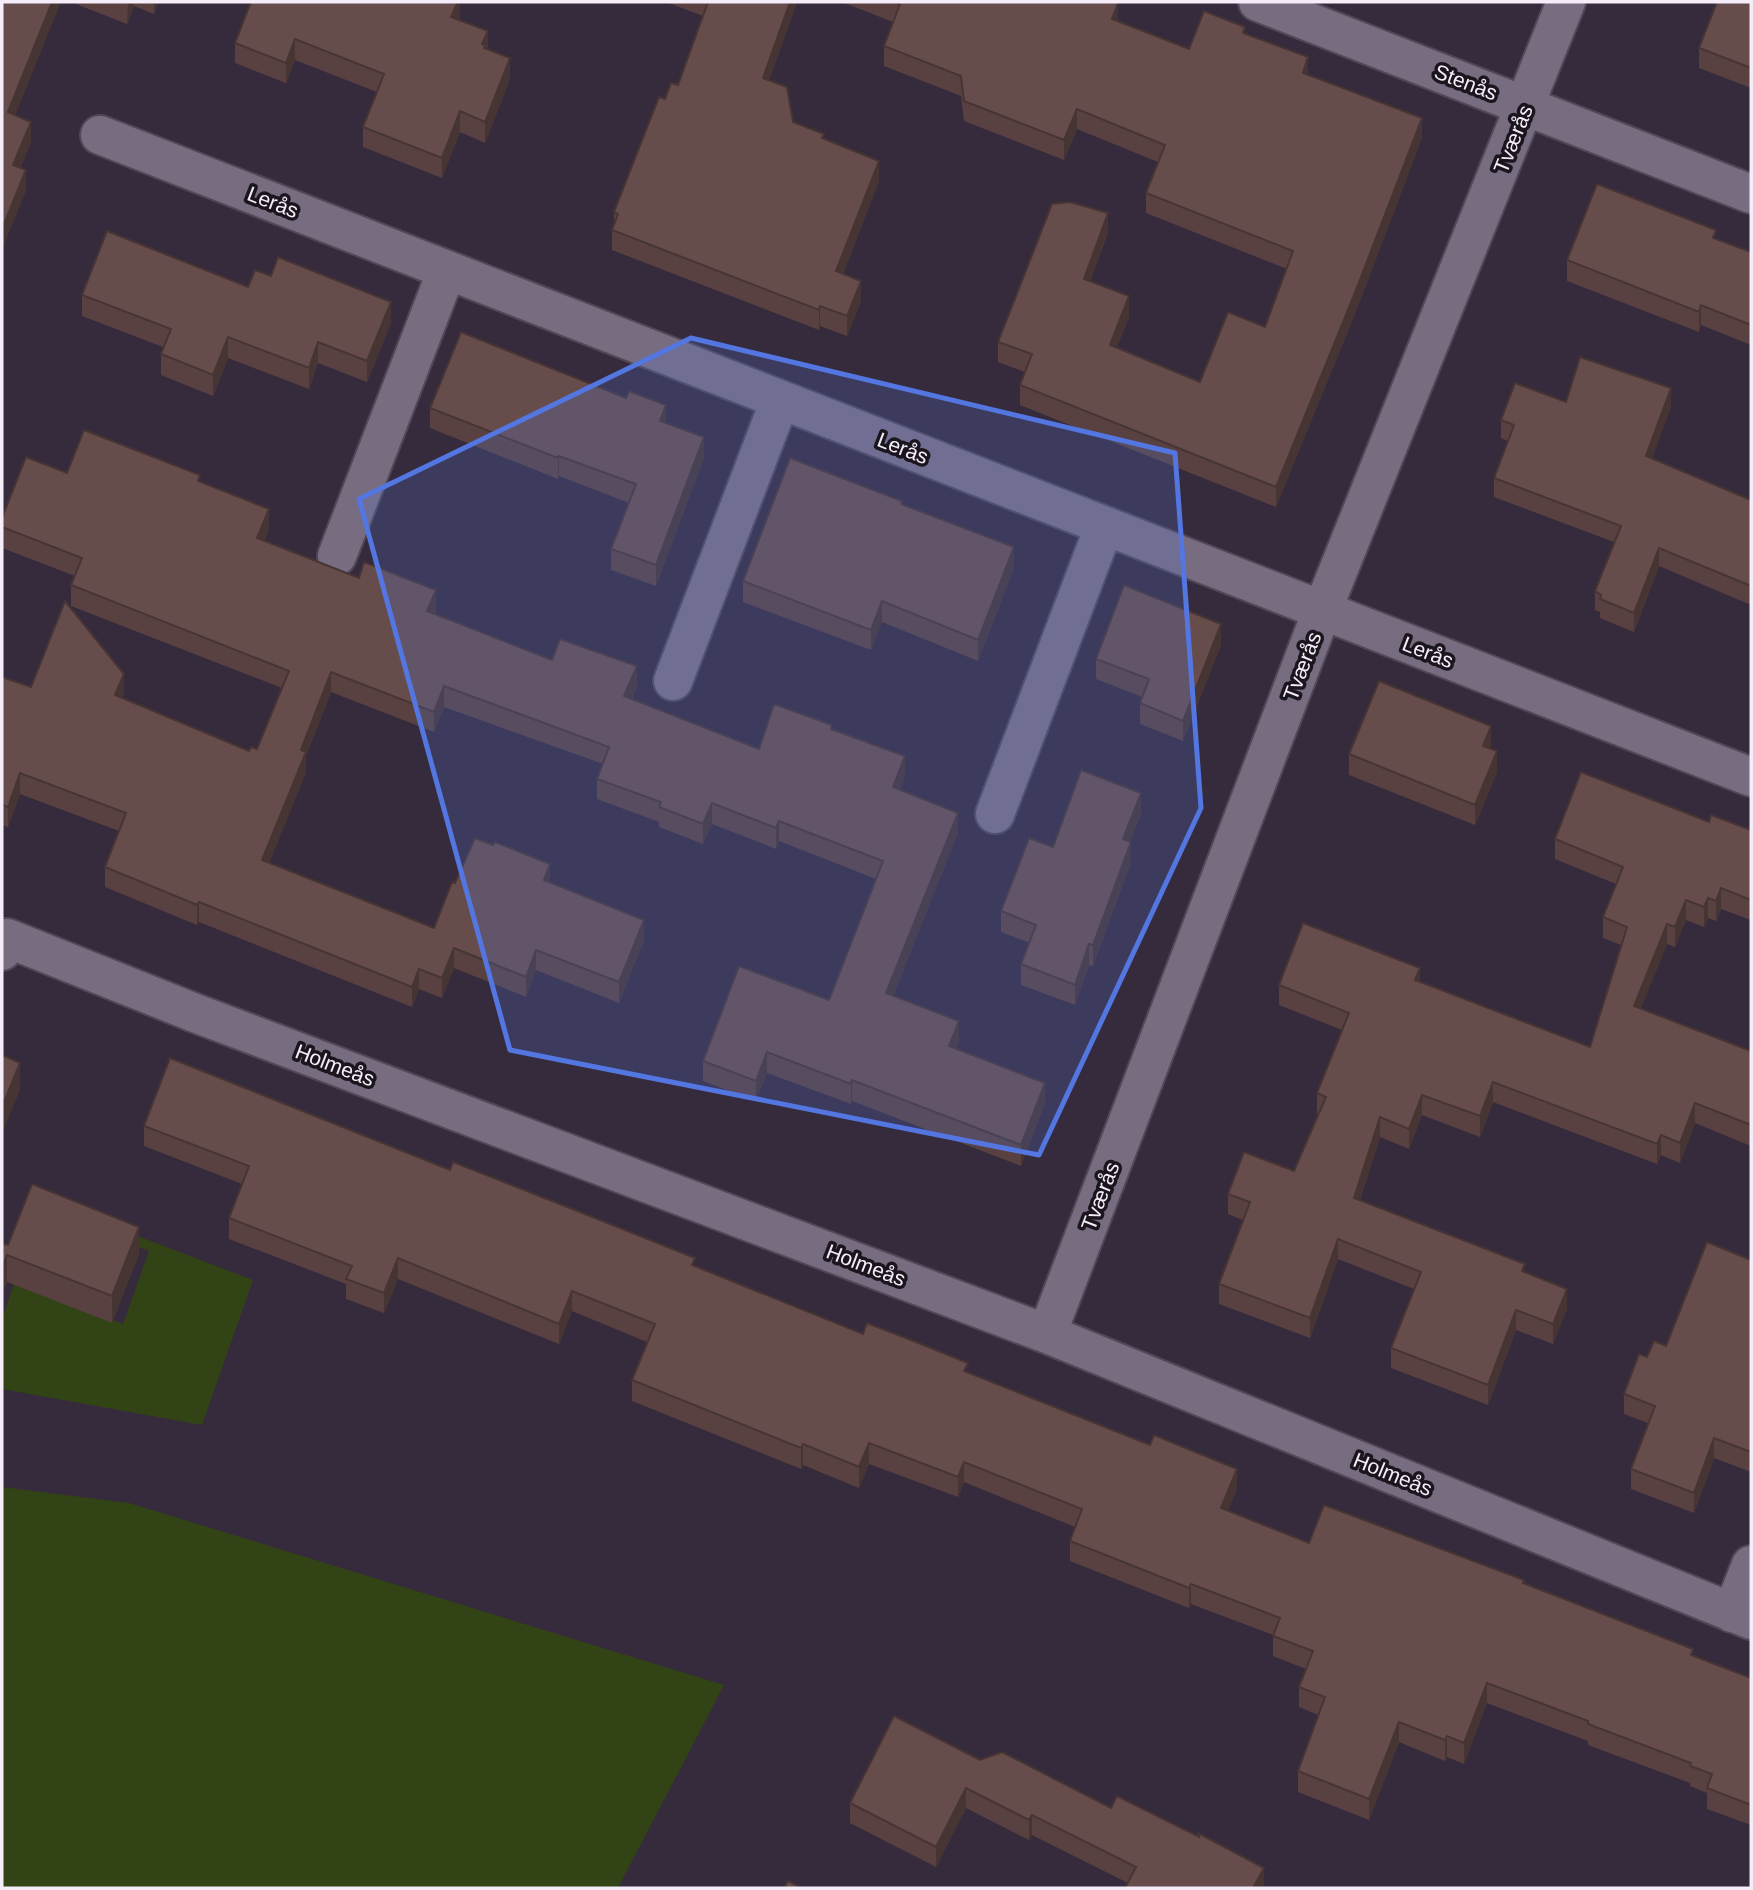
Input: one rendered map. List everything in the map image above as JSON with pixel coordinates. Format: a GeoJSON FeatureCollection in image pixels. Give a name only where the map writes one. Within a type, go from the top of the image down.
{"type":"FeatureCollection","features":[{"type":"Feature","properties":{"kind":"street","name":"Stenås"},"geometry":{"type":"LineString","coordinates":[[1258,2],[1751,194]]}},
{"type":"Feature","properties":{"kind":"street","name":"Tværås"},"geometry":{"type":"LineString","coordinates":[[1047,1334],[1322,611],[1566,2]]}},
{"type":"Feature","properties":{"kind":"street","name":"Lerås"},"geometry":{"type":"LineString","coordinates":[[100,135],[1751,777]]}},
{"type":"Feature","properties":{"kind":"street"},"geometry":{"type":"LineString","coordinates":[[337,556],[447,270]]}},
{"type":"Feature","properties":{"kind":"street"},"geometry":{"type":"LineString","coordinates":[[673,681],[780,400]]}},
{"type":"Feature","properties":{"kind":"street"},"geometry":{"type":"LineString","coordinates":[[995,814],[1104,527]]}},
{"type":"Feature","properties":{"kind":"street","name":"Holmeås"},"geometry":{"type":"LineString","coordinates":[[2,951],[7,938],[195,1013],[1047,1334],[1742,1616],[1751,1565]]}},
{"type":"Feature","properties":{"kind":"highlighted area"},"geometry":{"type":"Polygon","coordinates":[[[691,338],[1175,453],[1201,808],[1039,1155],[510,1050],[359,499],[691,338]]]}},
{"type":"Feature","properties":{"kind":"green space"},"geometry":{"type":"Polygon","coordinates":[[[43,1200],[253,1280],[202,1425],[2,1389],[2,1319],[16,1278],[123,1324],[149,1251],[40,1212],[43,1200]]]}},
{"type":"Feature","properties":{"kind":"green space"},"geometry":{"type":"Polygon","coordinates":[[[2,1487],[129,1503],[724,1685],[618,1888],[2,1888],[2,1487]]]}},
{"type":"Feature","properties":{"kind":"building"},"geometry":{"type":"Polygon","coordinates":[[[2,2],[52,2],[8,112],[31,122],[13,165],[26,170],[2,229],[2,2]]]}},
{"type":"Feature","properties":{"kind":"building"},"geometry":{"type":"Polygon","coordinates":[[[251,2],[458,2],[451,17],[488,31],[482,44],[485,45],[484,48],[510,58],[485,122],[460,111],[442,158],[363,127],[384,74],[295,39],[286,63],[235,43],[251,2]]]}},
{"type":"Feature","properties":{"kind":"building"},"geometry":{"type":"Polygon","coordinates":[[[708,2],[790,2],[763,78],[787,87],[793,122],[824,134],[822,138],[879,161],[836,271],[861,281],[847,316],[820,306],[819,310],[612,230],[618,214],[614,212],[659,97],[665,99],[671,83],[678,85],[708,2]]]}},
{"type":"Feature","properties":{"kind":"building"},"geometry":{"type":"Polygon","coordinates":[[[894,2],[1116,2],[1118,3],[1112,19],[1189,49],[1204,11],[1245,27],[1243,33],[1308,57],[1303,73],[1422,118],[1276,487],[1020,385],[1032,354],[998,342],[1052,204],[1070,202],[1108,213],[1084,279],[1129,296],[1110,345],[1200,382],[1228,312],[1265,327],[1293,251],[1146,193],[1165,145],[1077,109],[1064,140],[964,101],[961,76],[884,46],[900,4],[894,2]]]}},
{"type":"Feature","properties":{"kind":"building"},"geometry":{"type":"Polygon","coordinates":[[[1717,2],[1751,2],[1751,68],[1699,48],[1717,2]]]}},
{"type":"Feature","properties":{"kind":"building"},"geometry":{"type":"Polygon","coordinates":[[[1597,184],[1716,230],[1713,238],[1751,252],[1751,325],[1701,305],[1699,312],[1567,260],[1597,184]]]}},
{"type":"Feature","properties":{"kind":"building"},"geometry":{"type":"Polygon","coordinates":[[[107,231],[248,287],[255,270],[271,276],[278,257],[391,302],[367,361],[318,342],[309,368],[228,337],[213,375],[161,354],[171,329],[82,295],[107,231]]]}},
{"type":"Feature","properties":{"kind":"building"},"geometry":{"type":"Polygon","coordinates":[[[461,332],[626,398],[629,391],[666,405],[660,421],[704,437],[656,565],[611,549],[636,484],[559,456],[558,458],[430,408],[461,332]]]}},
{"type":"Feature","properties":{"kind":"building"},"geometry":{"type":"Polygon","coordinates":[[[1580,357],[1671,388],[1646,456],[1751,500],[1751,586],[1659,548],[1634,613],[1600,599],[1601,595],[1595,591],[1621,526],[1494,478],[1514,425],[1501,420],[1515,383],[1566,402],[1580,357]]]}},
{"type":"Feature","properties":{"kind":"building"},"geometry":{"type":"Polygon","coordinates":[[[84,430],[200,475],[198,481],[269,509],[257,538],[359,578],[364,562],[436,590],[427,611],[552,660],[560,639],[637,666],[624,696],[759,749],[774,704],[832,725],[831,729],[905,756],[893,787],[958,813],[886,993],[959,1021],[949,1046],[1045,1083],[1021,1145],[852,1080],[851,1084],[767,1052],[756,1081],[703,1061],[739,966],[829,1000],[883,861],[779,821],[776,828],[712,803],[703,824],[659,807],[661,802],[597,779],[609,747],[444,686],[434,712],[331,672],[301,750],[306,752],[262,860],[434,928],[452,882],[455,883],[475,838],[493,845],[495,842],[550,864],[544,880],[644,920],[619,982],[536,950],[526,977],[454,948],[442,978],[419,969],[412,987],[105,867],[126,813],[20,773],[8,807],[2,805],[2,677],[31,687],[65,601],[124,674],[115,695],[249,751],[251,747],[257,749],[289,671],[71,585],[82,558],[2,527],[2,518],[26,457],[67,473],[84,430]]]}},
{"type":"Feature","properties":{"kind":"building"},"geometry":{"type":"Polygon","coordinates":[[[790,458],[1014,547],[978,640],[882,601],[871,630],[743,581],[790,458]]]}},
{"type":"Feature","properties":{"kind":"building"},"geometry":{"type":"Polygon","coordinates":[[[1124,585],[1221,624],[1183,721],[1140,703],[1149,679],[1096,659],[1124,585]]]}},
{"type":"Feature","properties":{"kind":"building"},"geometry":{"type":"Polygon","coordinates":[[[1379,681],[1491,726],[1483,746],[1497,751],[1475,805],[1349,754],[1379,681]]]}},
{"type":"Feature","properties":{"kind":"building"},"geometry":{"type":"Polygon","coordinates":[[[1081,770],[1141,793],[1123,839],[1131,842],[1093,945],[1089,944],[1075,985],[1021,964],[1036,925],[1001,911],[1029,838],[1053,847],[1081,770]]]}},
{"type":"Feature","properties":{"kind":"building"},"geometry":{"type":"Polygon","coordinates":[[[1581,772],[1709,822],[1711,815],[1751,830],[1751,900],[1721,888],[1716,901],[1708,898],[1704,907],[1686,900],[1675,927],[1667,924],[1634,1006],[1751,1051],[1751,1125],[1695,1103],[1680,1143],[1661,1135],[1657,1144],[1493,1082],[1480,1116],[1422,1095],[1409,1129],[1380,1117],[1354,1198],[1525,1264],[1522,1271],[1567,1289],[1553,1324],[1516,1310],[1488,1385],[1391,1348],[1421,1272],[1338,1239],[1310,1318],[1219,1284],[1250,1202],[1228,1194],[1244,1152],[1294,1171],[1326,1097],[1317,1093],[1349,1013],[1279,985],[1303,923],[1420,968],[1415,980],[1590,1047],[1627,927],[1603,917],[1623,867],[1555,839],[1581,772]]]}},
{"type":"Feature","properties":{"kind":"building"},"geometry":{"type":"Polygon","coordinates":[[[2,1055],[20,1063],[2,1107],[2,1055]]]}},
{"type":"Feature","properties":{"kind":"building"},"geometry":{"type":"Polygon","coordinates":[[[170,1058],[450,1170],[453,1162],[585,1214],[695,1258],[692,1265],[863,1334],[867,1323],[911,1340],[968,1363],[964,1371],[1150,1445],[1154,1435],[1237,1469],[1221,1508],[1309,1543],[1324,1505],[1524,1580],[1523,1583],[1693,1649],[1691,1655],[1751,1678],[1751,1805],[1707,1788],[1712,1774],[1690,1766],[1691,1763],[1487,1683],[1464,1743],[1447,1736],[1445,1740],[1399,1722],[1369,1799],[1298,1771],[1325,1697],[1299,1687],[1313,1651],[1273,1636],[1280,1618],[1191,1584],[1189,1588],[1070,1541],[1082,1509],[964,1462],[958,1477],[869,1443],[859,1467],[803,1444],[801,1448],[632,1380],[655,1324],[572,1291],[559,1324],[398,1258],[384,1293],[346,1279],[352,1266],[229,1218],[249,1166],[144,1126],[170,1058]]]}},
{"type":"Feature","properties":{"kind":"building"},"geometry":{"type":"Polygon","coordinates":[[[32,1184],[139,1227],[112,1296],[7,1255],[2,1267],[2,1243],[8,1245],[32,1184]]]}},
{"type":"Feature","properties":{"kind":"building"},"geometry":{"type":"Polygon","coordinates":[[[1707,1242],[1751,1260],[1751,1452],[1714,1438],[1694,1493],[1631,1469],[1655,1406],[1624,1394],[1639,1354],[1647,1357],[1654,1341],[1666,1346],[1707,1242]]]}},
{"type":"Feature","properties":{"kind":"building"},"geometry":{"type":"Polygon","coordinates":[[[894,1716],[980,1760],[1002,1752],[1111,1808],[1117,1796],[1199,1837],[1198,1833],[1264,1868],[1253,1888],[1125,1888],[1136,1867],[1032,1815],[1029,1820],[966,1788],[936,1847],[850,1803],[894,1716]]]}},
{"type":"Feature","properties":{"kind":"building"},"geometry":{"type":"Polygon","coordinates":[[[788,1881],[802,1888],[784,1888],[788,1881]]]}}]}
